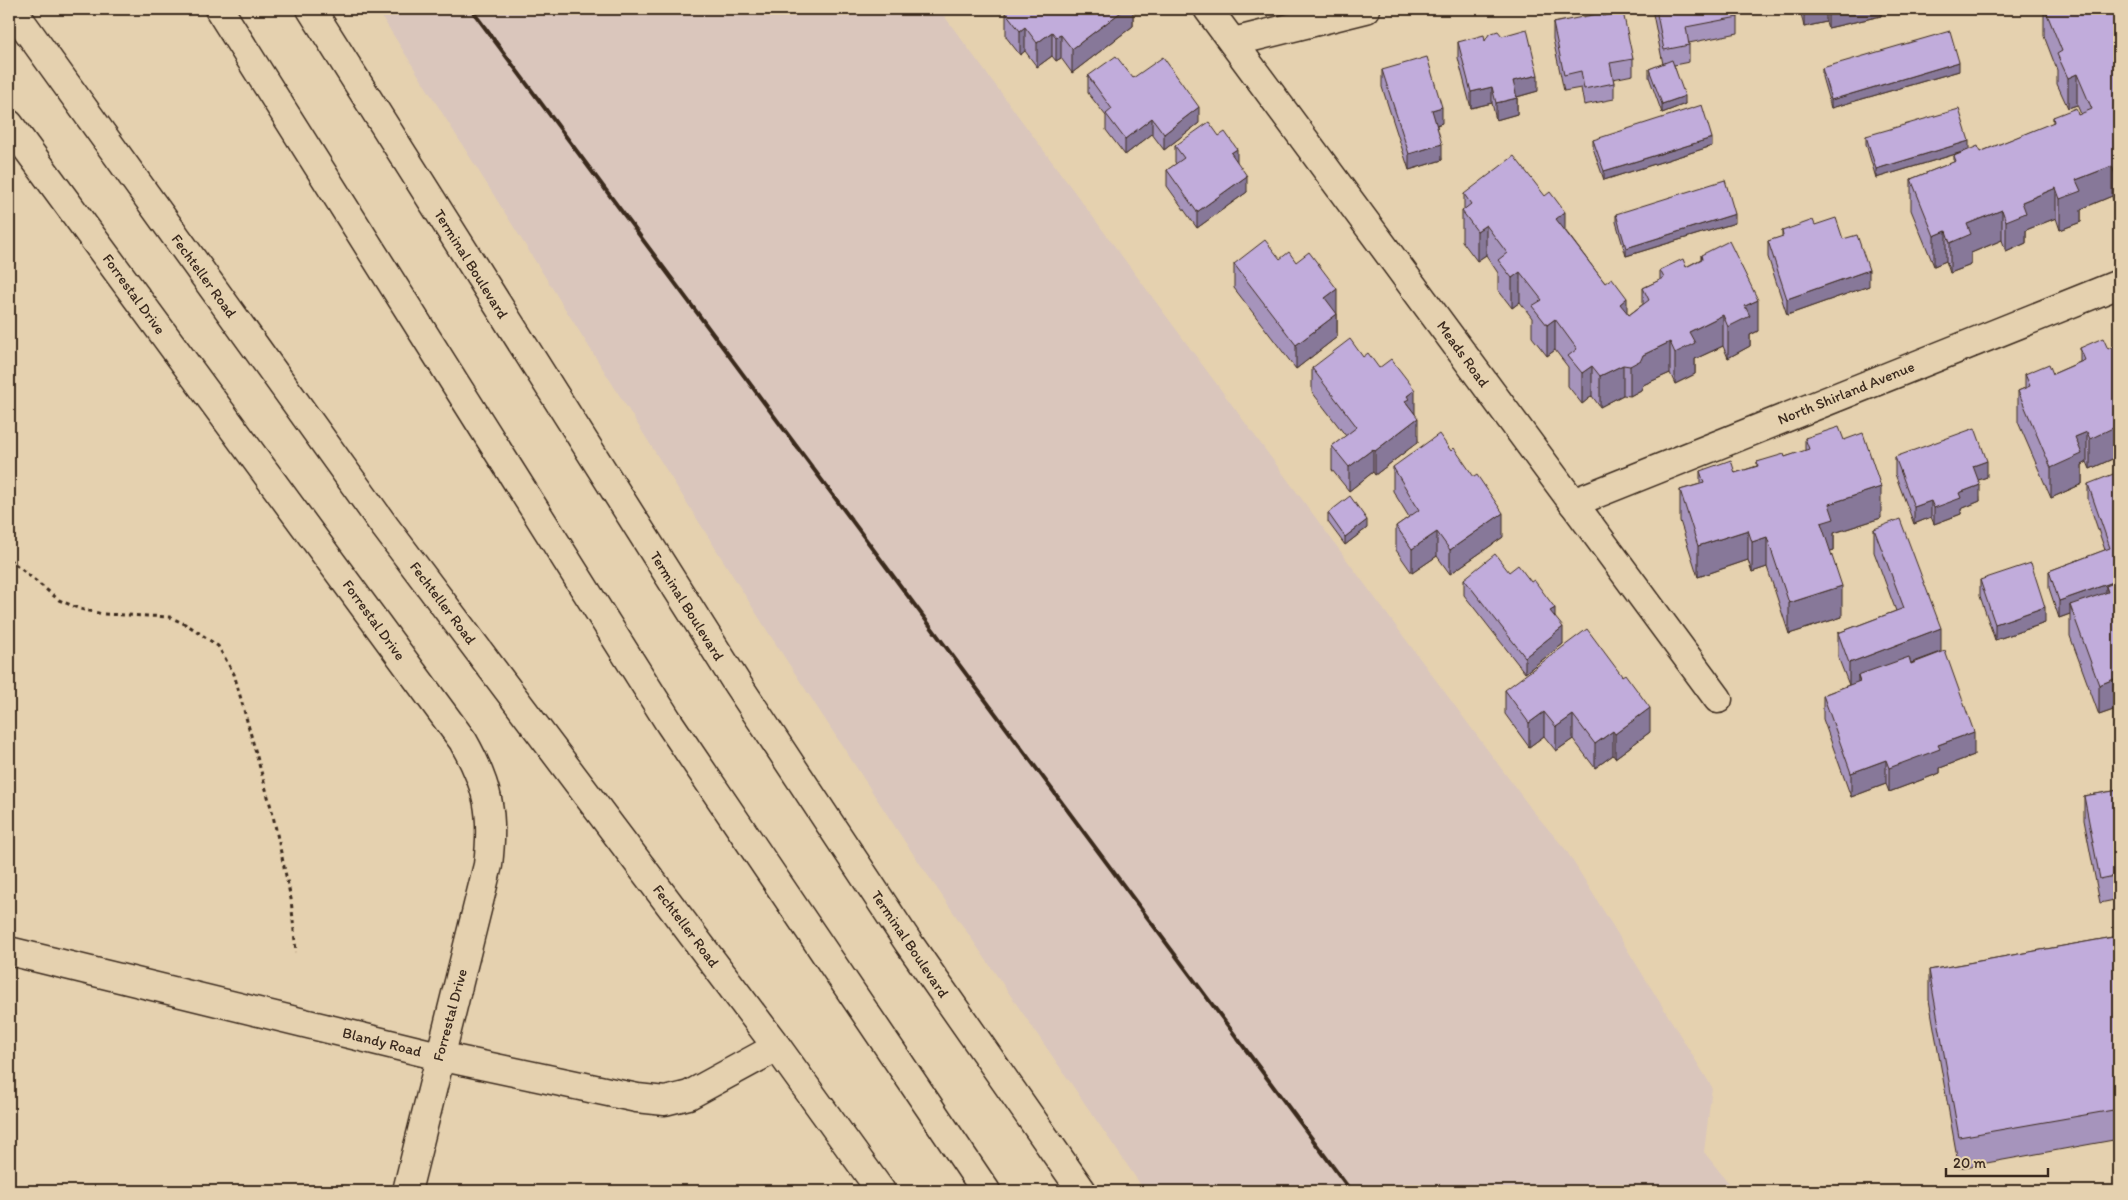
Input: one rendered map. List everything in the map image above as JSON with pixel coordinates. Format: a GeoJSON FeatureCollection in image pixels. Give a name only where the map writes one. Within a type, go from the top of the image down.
{"type":"FeatureCollection","features":[{"type":"Feature","properties":{"kind":"street","name":"Fechteller Road"},"geometry":{"type":"LineString","coordinates":[[12,9],[383,524],[777,1047],[881,1191]]}},
{"type":"Feature","properties":{"kind":"street"},"geometry":{"type":"LineString","coordinates":[[219,9],[670,724],[986,1191]]}},
{"type":"Feature","properties":{"kind":"street","name":"Terminal Boulevard"},"geometry":{"type":"LineString","coordinates":[[311,9],[736,682],[908,942],[1082,1191]]}},
{"type":"Feature","properties":{"kind":"street","name":"Meads Road"},"geometry":{"type":"LineString","coordinates":[[1208,9],[1718,699]]}},
{"type":"Feature","properties":{"kind":"street"},"geometry":{"type":"LineString","coordinates":[[1233,42],[1366,9]]}},
{"type":"Feature","properties":{"kind":"street","name":"Forrestal Drive"},"geometry":{"type":"LineString","coordinates":[[9,124],[464,741],[480,771],[489,803],[491,838],[488,866],[439,1056],[407,1191]]}},
{"type":"Feature","properties":{"kind":"street","name":"North Shirland Avenue"},"geometry":{"type":"LineString","coordinates":[[1573,503],[2119,284]]}},
{"type":"Feature","properties":{"kind":"street","name":"Blandy Road"},"geometry":{"type":"LineString","coordinates":[[9,951],[439,1056],[637,1098],[665,1101],[689,1095],[777,1047]]}},
{"type":"Feature","properties":{"kind":"path"},"geometry":{"type":"LineString","coordinates":[[9,559],[58,600],[80,609],[103,614],[170,617],[188,626],[218,646],[234,674],[272,811],[291,900],[296,952]]}},
{"type":"Feature","properties":{"kind":"shaded area"},"geometry":{"type":"Polygon","coordinates":[[[377,9],[939,9],[1532,810],[1566,850],[1712,1087],[1704,1152],[1735,1191],[1145,1191],[905,842],[768,632],[377,9]]]}},
{"type":"Feature","properties":{"kind":"building"},"geometry":{"type":"Polygon","coordinates":[[[1012,9],[1125,9],[1072,49],[1061,35],[1056,37],[1052,32],[1037,43],[1025,27],[1020,31],[1006,13],[1012,9]]]}},
{"type":"Feature","properties":{"kind":"building"},"geometry":{"type":"Polygon","coordinates":[[[1656,9],[1736,9],[1738,17],[1686,27],[1689,45],[1664,50],[1656,9]]]}},
{"type":"Feature","properties":{"kind":"building"},"geometry":{"type":"Polygon","coordinates":[[[2045,9],[2119,9],[2115,13],[2119,25],[2119,176],[2116,177],[2112,166],[2076,180],[2081,191],[2060,199],[2056,188],[2022,202],[2026,213],[2006,221],[2002,210],[1967,224],[1971,234],[1950,243],[1946,231],[1934,236],[1911,179],[1956,161],[1954,156],[1978,146],[1980,152],[2054,122],[2053,117],[2076,108],[2078,115],[2092,109],[2077,74],[2068,78],[2057,54],[2062,51],[2045,9]]]}},
{"type":"Feature","properties":{"kind":"building"},"geometry":{"type":"Polygon","coordinates":[[[1623,12],[1633,59],[1610,63],[1614,83],[1584,89],[1581,71],[1564,75],[1553,23],[1602,13],[1603,16],[1623,12]]]}},
{"type":"Feature","properties":{"kind":"building"},"geometry":{"type":"Polygon","coordinates":[[[1527,29],[1538,75],[1513,81],[1517,98],[1496,103],[1492,87],[1471,92],[1458,42],[1484,35],[1485,41],[1489,34],[1498,31],[1502,36],[1527,29]]]}},
{"type":"Feature","properties":{"kind":"building"},"geometry":{"type":"Polygon","coordinates":[[[1950,31],[1959,62],[1831,100],[1822,68],[1950,31]]]}},
{"type":"Feature","properties":{"kind":"building"},"geometry":{"type":"Polygon","coordinates":[[[1116,56],[1133,78],[1163,57],[1199,107],[1164,134],[1152,118],[1125,139],[1106,114],[1112,109],[1088,76],[1116,56]]]}},
{"type":"Feature","properties":{"kind":"building"},"geometry":{"type":"Polygon","coordinates":[[[1427,57],[1442,107],[1432,110],[1442,144],[1409,154],[1382,70],[1427,57]]]}},
{"type":"Feature","properties":{"kind":"building"},"geometry":{"type":"Polygon","coordinates":[[[1672,60],[1685,96],[1662,104],[1649,69],[1672,60]]]}},
{"type":"Feature","properties":{"kind":"building"},"geometry":{"type":"Polygon","coordinates":[[[1702,105],[1712,138],[1604,171],[1593,140],[1702,105]]]}},
{"type":"Feature","properties":{"kind":"building"},"geometry":{"type":"Polygon","coordinates":[[[1959,109],[1969,141],[1876,169],[1866,136],[1959,109]]]}},
{"type":"Feature","properties":{"kind":"building"},"geometry":{"type":"Polygon","coordinates":[[[1209,122],[1219,136],[1225,132],[1237,149],[1231,153],[1247,176],[1197,212],[1167,170],[1184,158],[1175,146],[1209,122]]]}},
{"type":"Feature","properties":{"kind":"building"},"geometry":{"type":"Polygon","coordinates":[[[1514,156],[1545,196],[1550,192],[1565,212],[1556,219],[1605,283],[1612,278],[1627,298],[1620,304],[1629,315],[1649,300],[1643,288],[1664,278],[1660,270],[1683,259],[1686,267],[1702,259],[1701,255],[1729,241],[1758,300],[1745,306],[1750,316],[1728,327],[1723,315],[1689,332],[1695,343],[1675,353],[1670,342],[1643,355],[1641,360],[1630,366],[1623,365],[1600,376],[1592,366],[1582,373],[1568,356],[1577,349],[1555,319],[1547,325],[1532,306],[1542,300],[1520,272],[1512,278],[1498,260],[1507,253],[1486,225],[1477,231],[1462,211],[1471,204],[1464,194],[1514,156]]]}},
{"type":"Feature","properties":{"kind":"building"},"geometry":{"type":"Polygon","coordinates":[[[1725,180],[1735,214],[1626,248],[1616,214],[1725,180]]]}},
{"type":"Feature","properties":{"kind":"building"},"geometry":{"type":"Polygon","coordinates":[[[1836,218],[1843,239],[1857,235],[1869,270],[1787,299],[1768,241],[1783,236],[1782,231],[1813,220],[1815,225],[1836,218]]]}},
{"type":"Feature","properties":{"kind":"building"},"geometry":{"type":"Polygon","coordinates":[[[1265,240],[1280,259],[1289,252],[1296,262],[1309,252],[1337,289],[1325,298],[1337,314],[1296,345],[1234,264],[1265,240]]]}},
{"type":"Feature","properties":{"kind":"building"},"geometry":{"type":"Polygon","coordinates":[[[2103,338],[2108,349],[2119,344],[2119,414],[2117,415],[2119,425],[2090,439],[2087,432],[2075,437],[2082,454],[2051,468],[2018,391],[2030,386],[2025,374],[2049,364],[2053,374],[2085,360],[2080,348],[2103,338]]]}},
{"type":"Feature","properties":{"kind":"building"},"geometry":{"type":"Polygon","coordinates":[[[1350,339],[1363,357],[1368,353],[1379,368],[1391,359],[1415,390],[1407,396],[1409,399],[1405,401],[1418,418],[1375,451],[1373,449],[1349,467],[1332,446],[1357,427],[1312,368],[1350,339]]]}},
{"type":"Feature","properties":{"kind":"building"},"geometry":{"type":"Polygon","coordinates":[[[1839,427],[1844,440],[1863,433],[1881,487],[1829,504],[1834,519],[1821,523],[1842,586],[1789,603],[1767,537],[1752,542],[1748,530],[1698,546],[1680,490],[1704,483],[1700,471],[1731,460],[1735,473],[1758,466],[1757,462],[1784,454],[1785,457],[1809,449],[1805,438],[1839,427]]]}},
{"type":"Feature","properties":{"kind":"building"},"geometry":{"type":"Polygon","coordinates":[[[1975,428],[1987,461],[1973,466],[1980,485],[1959,493],[1961,498],[1934,508],[1931,501],[1914,507],[1895,457],[1975,428]]]}},
{"type":"Feature","properties":{"kind":"building"},"geometry":{"type":"Polygon","coordinates":[[[1439,434],[1451,451],[1454,448],[1474,477],[1477,475],[1503,513],[1450,550],[1437,532],[1412,549],[1396,526],[1419,510],[1393,467],[1439,434]]]}},
{"type":"Feature","properties":{"kind":"building"},"geometry":{"type":"Polygon","coordinates":[[[2116,473],[2119,483],[2119,580],[2059,601],[2049,571],[2110,548],[2088,484],[2116,473]]]}},
{"type":"Feature","properties":{"kind":"building"},"geometry":{"type":"Polygon","coordinates":[[[1350,496],[1367,520],[1345,537],[1328,513],[1350,496]]]}},
{"type":"Feature","properties":{"kind":"building"},"geometry":{"type":"Polygon","coordinates":[[[1900,519],[1941,628],[1849,663],[1838,633],[1904,608],[1874,529],[1900,519]]]}},
{"type":"Feature","properties":{"kind":"building"},"geometry":{"type":"Polygon","coordinates":[[[1495,554],[1509,572],[1518,565],[1531,582],[1534,580],[1555,608],[1550,611],[1563,627],[1525,657],[1464,579],[1495,554]]]}},
{"type":"Feature","properties":{"kind":"building"},"geometry":{"type":"Polygon","coordinates":[[[2031,563],[2045,607],[1995,624],[1980,580],[2031,563]]]}},
{"type":"Feature","properties":{"kind":"building"},"geometry":{"type":"Polygon","coordinates":[[[2119,581],[2119,677],[2099,685],[2070,605],[2108,592],[2106,586],[2119,581]]]}},
{"type":"Feature","properties":{"kind":"building"},"geometry":{"type":"Polygon","coordinates":[[[1587,629],[1622,676],[1625,674],[1650,708],[1615,734],[1613,731],[1595,744],[1573,715],[1556,727],[1544,712],[1529,723],[1505,690],[1587,629]]]}},
{"type":"Feature","properties":{"kind":"building"},"geometry":{"type":"Polygon","coordinates":[[[1945,651],[1974,732],[1938,745],[1940,749],[1889,768],[1886,760],[1851,773],[1823,695],[1860,681],[1858,675],[1909,657],[1911,664],[1945,651]]]}},
{"type":"Feature","properties":{"kind":"building"},"geometry":{"type":"Polygon","coordinates":[[[2119,790],[2119,875],[2100,879],[2084,796],[2119,790]]]}},
{"type":"Feature","properties":{"kind":"building"},"geometry":{"type":"Polygon","coordinates":[[[2119,936],[2119,1109],[1959,1137],[1929,970],[2119,936]]]}},
{"type":"Feature","properties":{"kind":"railway"},"geometry":{"type":"LineString","coordinates":[[471,9],[1351,1191]]}}]}
